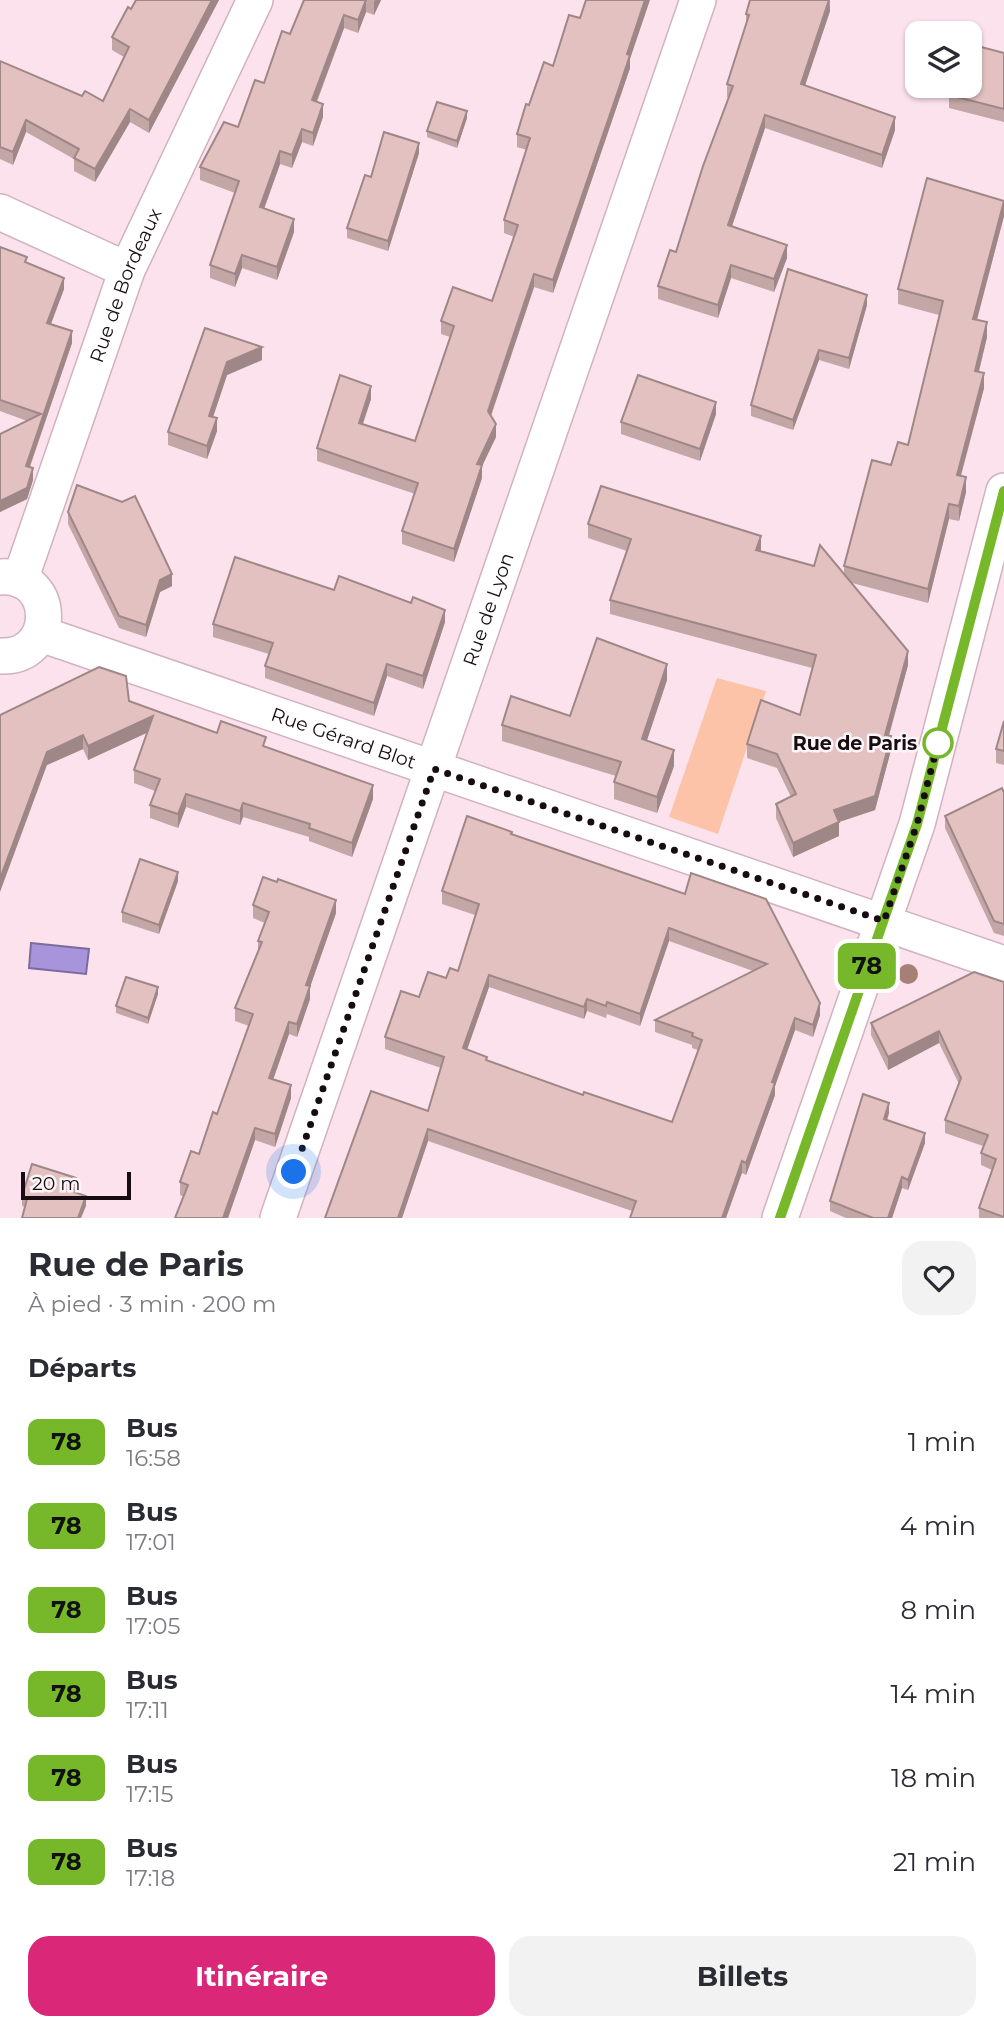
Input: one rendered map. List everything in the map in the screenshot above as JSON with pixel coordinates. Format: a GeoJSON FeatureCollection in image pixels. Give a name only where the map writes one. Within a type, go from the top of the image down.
{"type":"FeatureCollection","features":[{"type":"Feature","properties":{"kind":"street","name":"Rue de Bordeaux"},"geometry":{"type":"LineString","coordinates":[[10,579],[127,270],[255,0]]}},
{"type":"Feature","properties":{"kind":"street","name":"Rue de Lyon"},"geometry":{"type":"LineString","coordinates":[[278,1218],[698,0]]}},
{"type":"Feature","properties":{"kind":"street"},"geometry":{"type":"LineString","coordinates":[[0,212],[127,270]]}},
{"type":"Feature","properties":{"kind":"street"},"geometry":{"type":"LineString","coordinates":[[780,1218],[922,808],[1004,491]]}},
{"type":"Feature","properties":{"kind":"street"},"geometry":{"type":"LineString","coordinates":[[0,656],[15,655],[25,650],[41,634],[44,621],[44,609],[31,586],[10,579]]}},
{"type":"Feature","properties":{"kind":"street","name":"Rue Gérard Blot"},"geometry":{"type":"LineString","coordinates":[[41,634],[1004,964]]}},
{"type":"Feature","properties":{"kind":"shaded area"},"geometry":{"type":"Polygon","coordinates":[[[717,678],[766,691],[718,834],[669,817],[717,678]]]}},
{"type":"Feature","properties":{"kind":"shaded area"},"geometry":{"type":"Polygon","coordinates":[[[31,943],[89,949],[86,974],[29,968],[31,943]]]}},
{"type":"Feature","properties":{"kind":"building"},"geometry":{"type":"Polygon","coordinates":[[[136,0],[212,0],[149,120],[130,109],[95,169],[74,158],[79,149],[26,120],[13,152],[0,147],[0,61],[82,96],[85,91],[103,101],[129,47],[112,37],[128,7],[131,9],[136,0]]]}},
{"type":"Feature","properties":{"kind":"building"},"geometry":{"type":"Polygon","coordinates":[[[304,0],[366,0],[358,20],[344,15],[312,100],[323,104],[313,133],[302,129],[292,155],[280,151],[260,207],[294,219],[277,267],[242,255],[235,274],[210,265],[239,181],[200,167],[224,122],[238,127],[255,80],[264,83],[282,31],[290,34],[304,0]]]}},
{"type":"Feature","properties":{"kind":"building"},"geometry":{"type":"Polygon","coordinates":[[[586,0],[645,0],[627,54],[630,55],[553,280],[534,274],[488,411],[496,424],[477,464],[482,465],[454,549],[402,531],[418,483],[317,448],[340,375],[371,386],[359,423],[415,441],[454,326],[441,321],[453,287],[492,301],[518,225],[504,220],[530,138],[517,134],[526,104],[529,105],[544,62],[553,66],[569,15],[580,18],[586,0]]]}},
{"type":"Feature","properties":{"kind":"building"},"geometry":{"type":"Polygon","coordinates":[[[750,0],[829,0],[801,84],[895,117],[882,155],[765,115],[728,225],[787,245],[774,279],[731,265],[718,305],[658,286],[670,250],[676,252],[703,166],[733,86],[727,84],[749,15],[746,14],[750,0]]]}},
{"type":"Feature","properties":{"kind":"building"},"geometry":{"type":"Polygon","coordinates":[[[982,47],[1004,53],[1004,109],[961,98],[982,98],[982,47]]]}},
{"type":"Feature","properties":{"kind":"building"},"geometry":{"type":"Polygon","coordinates":[[[437,102],[467,111],[457,141],[427,131],[437,102]]]}},
{"type":"Feature","properties":{"kind":"building"},"geometry":{"type":"Polygon","coordinates":[[[384,132],[419,143],[388,241],[347,228],[365,175],[371,177],[384,132]]]}},
{"type":"Feature","properties":{"kind":"building"},"geometry":{"type":"Polygon","coordinates":[[[927,178],[1004,201],[973,319],[987,322],[975,371],[984,373],[957,475],[966,477],[959,506],[949,504],[928,589],[844,566],[872,460],[891,465],[898,442],[908,445],[943,301],[898,289],[927,178]]]}},
{"type":"Feature","properties":{"kind":"building"},"geometry":{"type":"Polygon","coordinates":[[[0,247],[27,257],[25,262],[64,278],[47,323],[72,331],[26,466],[33,468],[27,488],[0,501],[0,434],[41,414],[0,400],[0,247]]]}},
{"type":"Feature","properties":{"kind":"building"},"geometry":{"type":"Polygon","coordinates":[[[788,269],[867,295],[849,358],[819,350],[793,420],[751,405],[788,269]]]}},
{"type":"Feature","properties":{"kind":"building"},"geometry":{"type":"Polygon","coordinates":[[[205,328],[262,347],[227,362],[209,416],[217,418],[207,446],[168,432],[205,328]]]}},
{"type":"Feature","properties":{"kind":"building"},"geometry":{"type":"Polygon","coordinates":[[[638,375],[716,402],[700,449],[621,422],[638,375]]]}},
{"type":"Feature","properties":{"kind":"building"},"geometry":{"type":"Polygon","coordinates":[[[77,485],[122,502],[135,496],[172,574],[160,580],[146,625],[119,616],[68,512],[77,485]]]}},
{"type":"Feature","properties":{"kind":"building"},"geometry":{"type":"Polygon","coordinates":[[[601,486],[761,536],[756,550],[814,566],[820,545],[908,651],[885,735],[891,736],[875,796],[834,810],[839,822],[793,843],[776,804],[796,794],[777,754],[747,744],[761,700],[800,715],[816,655],[610,600],[631,539],[588,524],[601,486]]]}},
{"type":"Feature","properties":{"kind":"building"},"geometry":{"type":"Polygon","coordinates":[[[235,557],[334,590],[339,576],[411,603],[413,597],[445,610],[423,676],[387,664],[374,703],[265,666],[273,643],[213,624],[235,557]]]}},
{"type":"Feature","properties":{"kind":"building"},"geometry":{"type":"Polygon","coordinates":[[[597,638],[667,664],[642,739],[674,750],[657,797],[614,782],[621,762],[502,725],[511,696],[570,716],[597,638]]]}},
{"type":"Feature","properties":{"kind":"building"},"geometry":{"type":"Polygon","coordinates":[[[99,667],[126,676],[129,701],[217,733],[221,721],[266,737],[263,746],[373,785],[352,843],[309,828],[310,824],[243,803],[240,811],[186,794],[178,814],[150,805],[160,779],[134,770],[153,716],[88,746],[83,735],[47,752],[0,879],[0,715],[99,667]]]}},
{"type":"Feature","properties":{"kind":"building"},"geometry":{"type":"Polygon","coordinates":[[[1004,721],[1004,751],[996,749],[1004,721]]]}},
{"type":"Feature","properties":{"kind":"building"},"geometry":{"type":"Polygon","coordinates":[[[1002,788],[1004,924],[994,921],[945,816],[1002,788]]]}},
{"type":"Feature","properties":{"kind":"building"},"geometry":{"type":"Polygon","coordinates":[[[467,816],[512,832],[511,834],[685,894],[691,873],[766,899],[820,1003],[813,1025],[795,1018],[746,1163],[742,1161],[722,1218],[630,1218],[636,1201],[428,1129],[398,1218],[325,1218],[371,1091],[428,1111],[444,1057],[385,1037],[401,991],[419,997],[428,972],[446,978],[450,968],[458,971],[479,904],[442,891],[467,816]],[[669,928],[640,1014],[607,1002],[606,1006],[587,999],[584,1007],[489,975],[463,1048],[487,1057],[486,1060],[583,1095],[584,1092],[672,1122],[702,1040],[692,1036],[693,1033],[655,1020],[767,964],[669,928]]]}},
{"type":"Feature","properties":{"kind":"building"},"geometry":{"type":"Polygon","coordinates":[[[140,859],[178,872],[159,925],[122,912],[140,859]]]}},
{"type":"Feature","properties":{"kind":"building"},"geometry":{"type":"Polygon","coordinates":[[[263,877],[277,882],[278,879],[336,900],[306,985],[310,986],[297,1024],[289,1022],[269,1078],[291,1085],[275,1134],[255,1128],[223,1218],[175,1218],[188,1185],[180,1182],[191,1151],[199,1154],[213,1112],[217,1114],[253,1014],[235,1008],[262,942],[258,941],[269,912],[253,905],[263,877]]]}},
{"type":"Feature","properties":{"kind":"building"},"geometry":{"type":"Polygon","coordinates":[[[974,972],[1004,982],[1004,1217],[979,1208],[996,1159],[981,1153],[988,1135],[945,1120],[961,1078],[939,1031],[888,1057],[871,1023],[974,972]]]}},
{"type":"Feature","properties":{"kind":"building"},"geometry":{"type":"Polygon","coordinates":[[[126,977],[158,987],[148,1018],[116,1006],[126,977]]]}},
{"type":"Feature","properties":{"kind":"building"},"geometry":{"type":"Polygon","coordinates":[[[863,1094],[889,1103],[884,1119],[925,1133],[908,1180],[902,1177],[888,1218],[873,1218],[830,1201],[863,1094]]]}},
{"type":"Feature","properties":{"kind":"building"},"geometry":{"type":"Polygon","coordinates":[[[32,1164],[76,1178],[71,1191],[86,1196],[78,1218],[22,1218],[27,1199],[22,1196],[32,1164]]]}},
{"type":"Feature","properties":{"kind":"bus line","name":"78"},"geometry":{"type":"LineString","coordinates":[[780,1218],[917,824],[1004,491]]}},
{"type":"Feature","properties":{"kind":"place","name":"Rue de Paris"},"geometry":{"type":"Point","coordinates":[938,743]}},
{"type":"Feature","properties":{"kind":"route"},"geometry":{"type":"LineString","coordinates":[[294,1172],[434,769],[884,921],[917,824],[938,743]]}}]}
